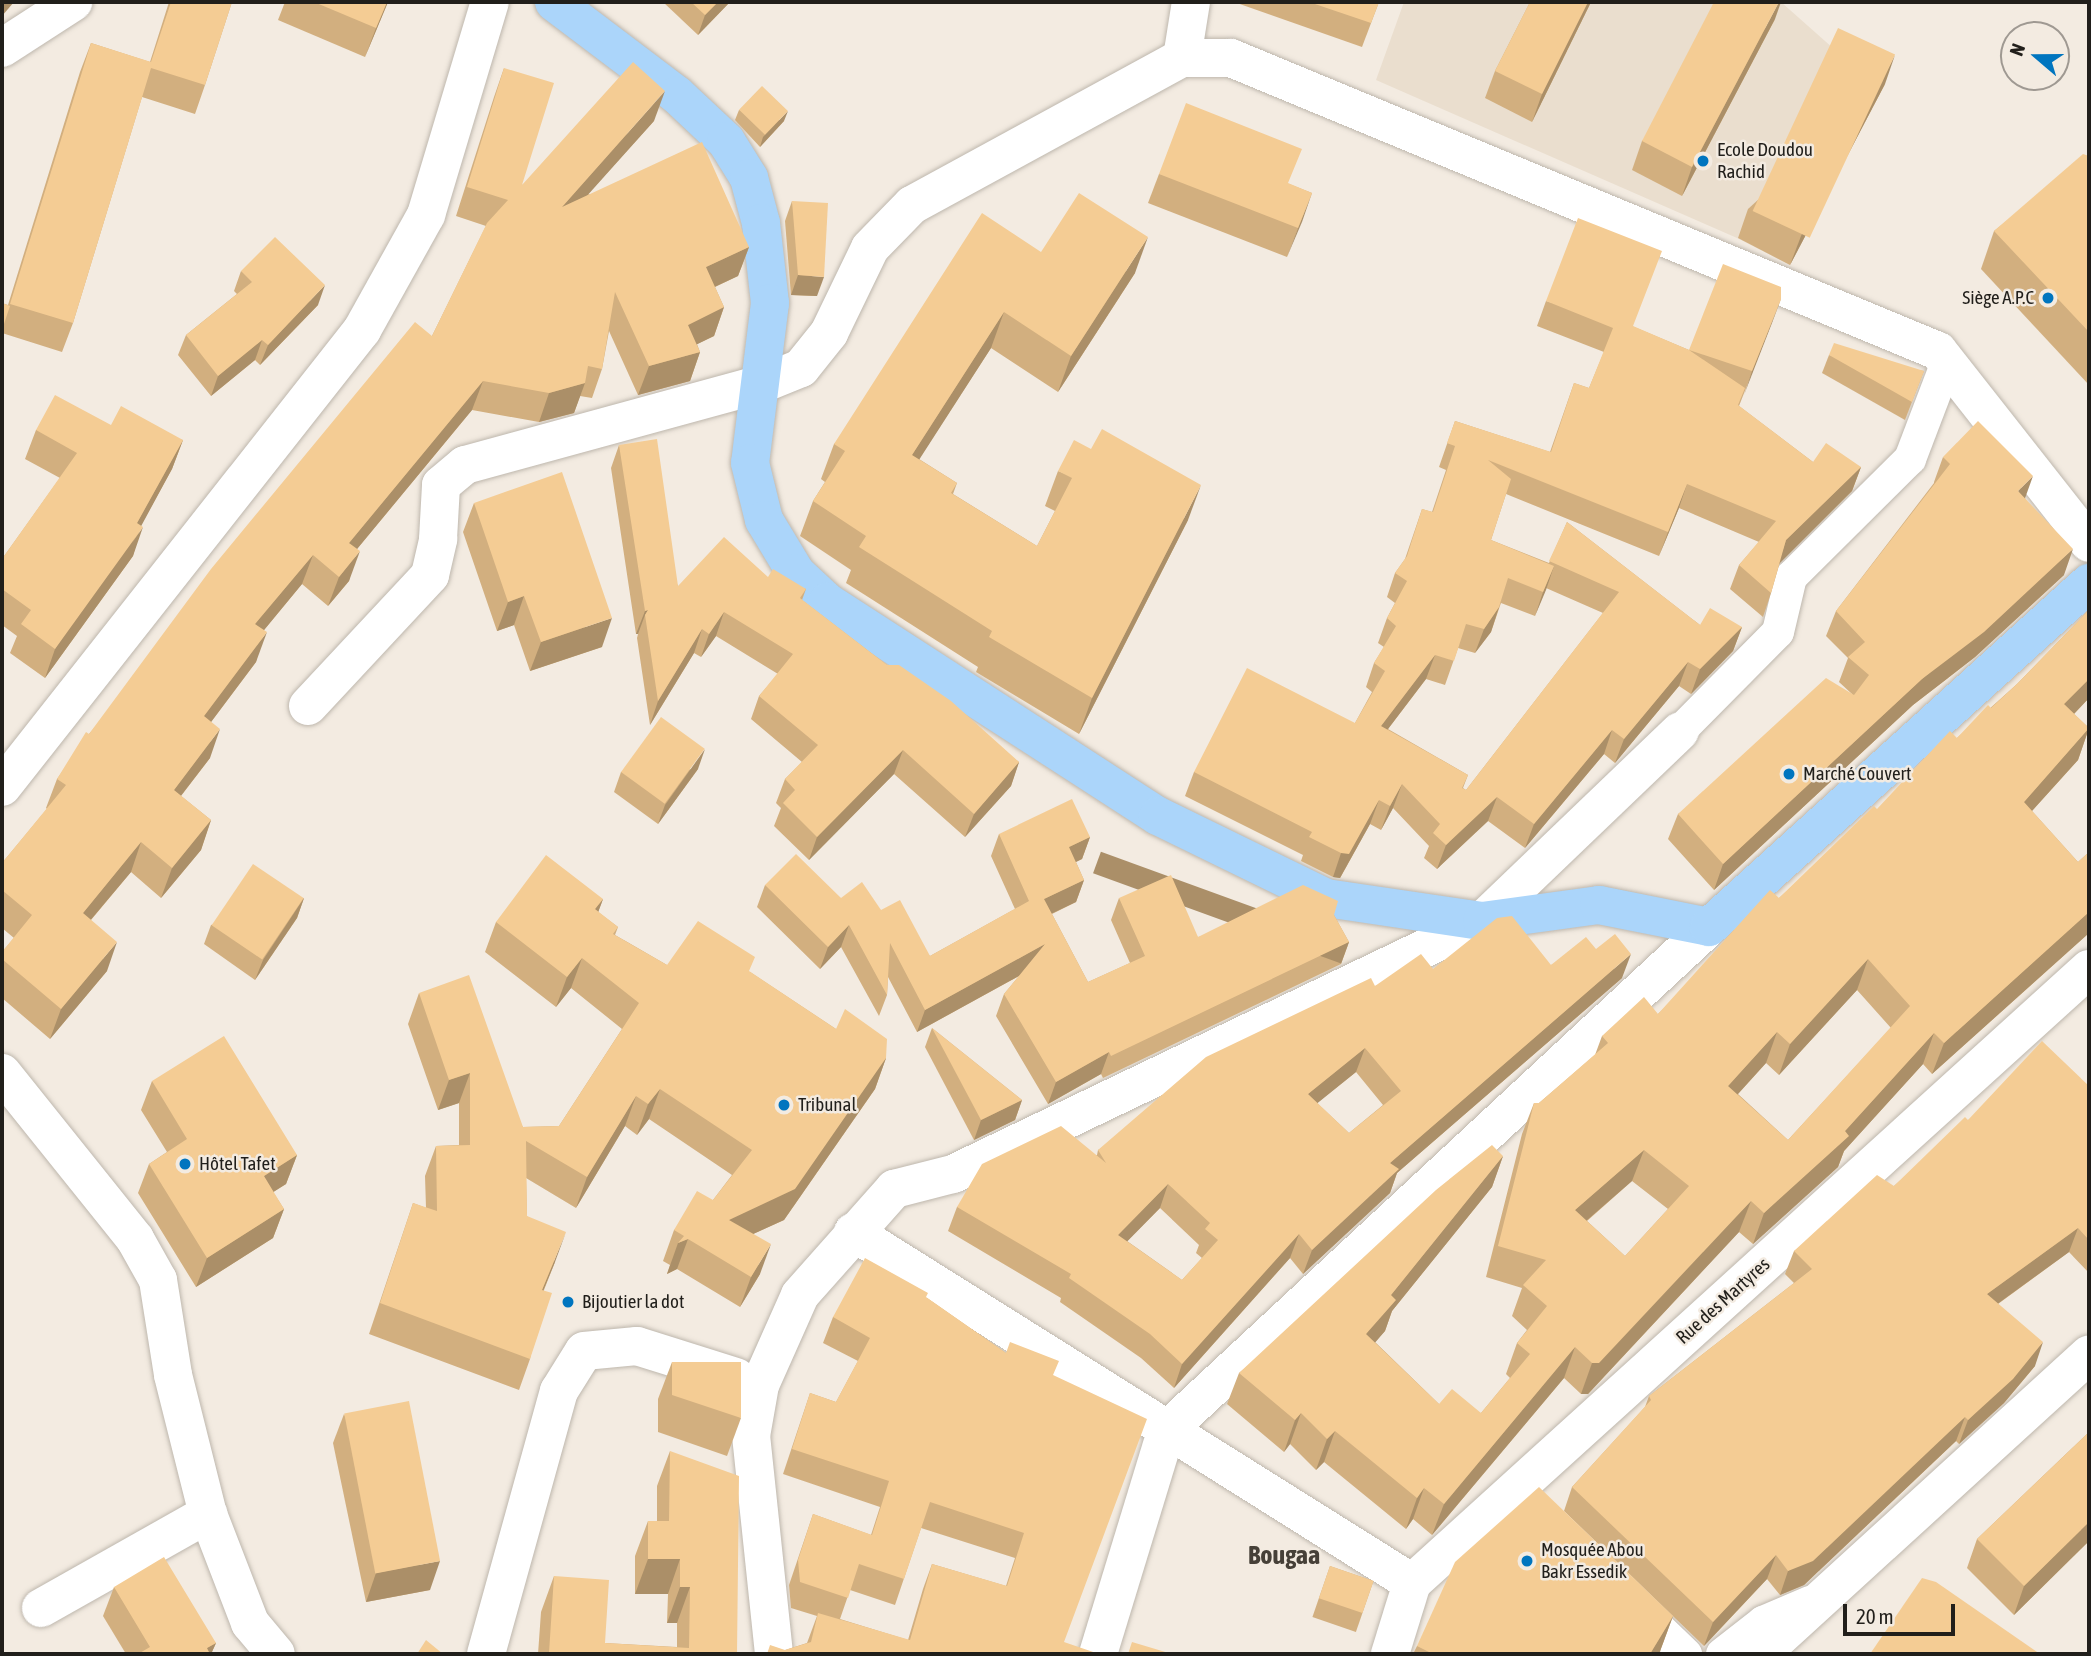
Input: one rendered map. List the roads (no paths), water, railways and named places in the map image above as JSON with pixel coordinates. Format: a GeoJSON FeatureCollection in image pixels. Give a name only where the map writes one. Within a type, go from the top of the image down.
{"type":"FeatureCollection","features":[{"type":"Feature","properties":{"kind":"main road"},"geometry":{"type":"LineString","coordinates":[[554,2],[677,95],[726,141],[749,178],[761,223],[770,303],[762,384],[750,463],[764,520],[796,573],[827,601],[1158,816],[1326,898],[1482,921],[1599,905],[1709,927],[2089,583]]}},
{"type":"Feature","properties":{"kind":"street"},"geometry":{"type":"LineString","coordinates":[[2,48],[73,2]]}},
{"type":"Feature","properties":{"kind":"street"},"geometry":{"type":"LineString","coordinates":[[2,787],[362,330],[426,215],[490,2]]}},
{"type":"Feature","properties":{"kind":"street"},"geometry":{"type":"LineString","coordinates":[[1182,58],[1191,2]]}},
{"type":"Feature","properties":{"kind":"street"},"geometry":{"type":"LineString","coordinates":[[308,706],[430,575],[438,539],[441,485],[465,465],[762,384],[802,368],[829,333],[870,248],[912,205],[1182,58],[1231,58],[1938,351],[2089,543]]}},
{"type":"Feature","properties":{"kind":"street"},"geometry":{"type":"LineString","coordinates":[[774,1654],[751,1436],[760,1385],[800,1295],[853,1232],[894,1189],[953,1174],[1482,921],[1680,731],[1778,632],[1791,578],[1910,459],[1947,362]]}},
{"type":"Feature","properties":{"kind":"street"},"geometry":{"type":"LineString","coordinates":[[1098,1654],[1166,1431],[1709,927]]}},
{"type":"Feature","properties":{"kind":"street","name":"Rue des Martyres"},"geometry":{"type":"LineString","coordinates":[[1412,1583],[1525,1499],[2089,969]]}},
{"type":"Feature","properties":{"kind":"street"},"geometry":{"type":"LineString","coordinates":[[2,1073],[135,1239],[158,1280],[173,1375],[208,1514],[250,1623],[276,1654]]}},
{"type":"Feature","properties":{"kind":"street"},"geometry":{"type":"LineString","coordinates":[[853,1232],[1412,1583],[1390,1654]]}},
{"type":"Feature","properties":{"kind":"street"},"geometry":{"type":"LineString","coordinates":[[486,1654],[559,1391],[584,1352],[637,1346],[760,1385]]}},
{"type":"Feature","properties":{"kind":"street"},"geometry":{"type":"LineString","coordinates":[[1761,1654],[2089,1355]]}},
{"type":"Feature","properties":{"kind":"street"},"geometry":{"type":"LineString","coordinates":[[41,1608],[208,1514]]}},
{"type":"Feature","properties":{"kind":"street"},"geometry":{"type":"LineString","coordinates":[[1616,1586],[1686,1654]]}},
{"type":"Feature","properties":{"kind":"street"},"geometry":{"type":"LineString","coordinates":[[1722,1654],[1763,1622],[1824,1597]]}},
{"type":"Feature","properties":{"kind":"place","name":"Ecole Doudou Rachid"},"geometry":{"type":"Point","coordinates":[1703,161]}},
{"type":"Feature","properties":{"kind":"place","name":"Siège A.P.C"},"geometry":{"type":"Point","coordinates":[2048,298]}},
{"type":"Feature","properties":{"kind":"place","name":"Marché Couvert"},"geometry":{"type":"Point","coordinates":[1789,774]}},
{"type":"Feature","properties":{"kind":"place","name":"Tribunal"},"geometry":{"type":"Point","coordinates":[784,1105]}},
{"type":"Feature","properties":{"kind":"place","name":"Hôtel Tafet"},"geometry":{"type":"Point","coordinates":[185,1164]}},
{"type":"Feature","properties":{"kind":"place","name":"Bijoutier la dot"},"geometry":{"type":"Point","coordinates":[568,1302]}},
{"type":"Feature","properties":{"kind":"place","name":"Mosquée Abou Bakr Essedik"},"geometry":{"type":"Point","coordinates":[1527,1561]}},
{"type":"Feature","properties":{"kind":"district","name":"Bougaa"},"geometry":{"type":"Point","coordinates":[1284,1556]}}]}
